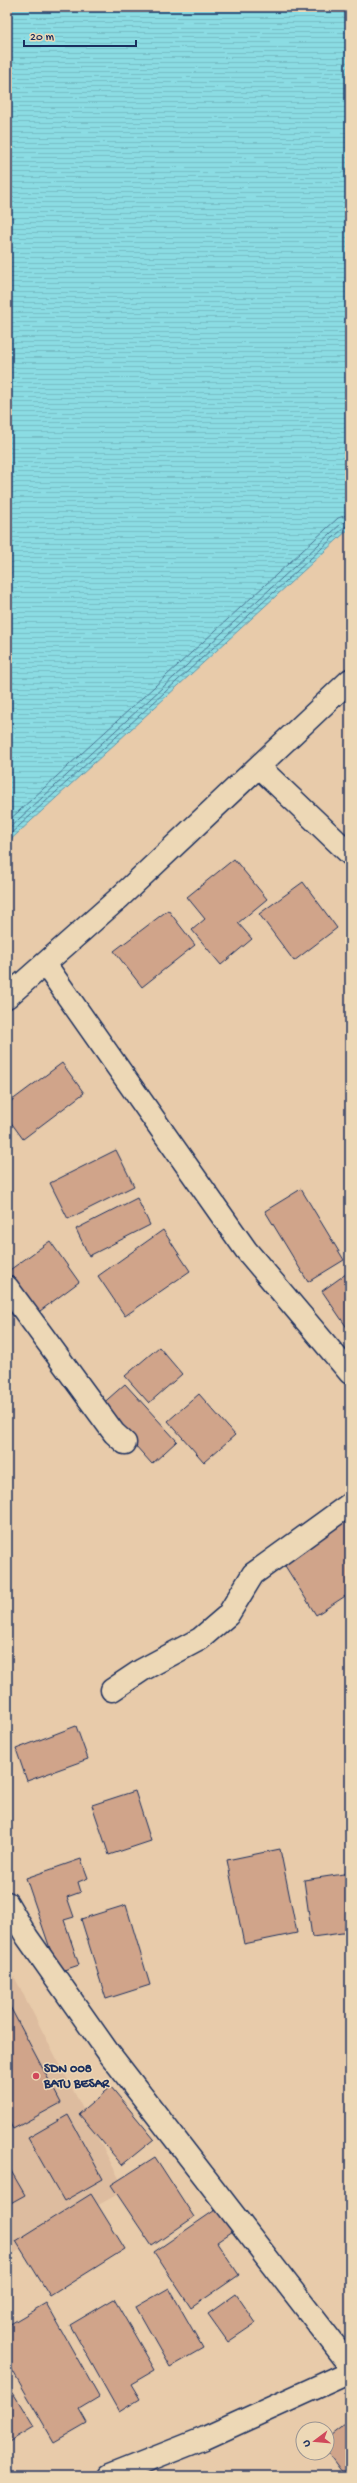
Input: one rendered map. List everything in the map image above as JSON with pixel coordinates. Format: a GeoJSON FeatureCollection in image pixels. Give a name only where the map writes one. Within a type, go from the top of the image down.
{"type":"FeatureCollection","features":[{"type":"Feature","properties":{"kind":"street"},"geometry":{"type":"LineString","coordinates":[[7,996],[119,898],[350,680]]}},
{"type":"Feature","properties":{"kind":"street"},"geometry":{"type":"LineString","coordinates":[[259,767],[350,854]]}},
{"type":"Feature","properties":{"kind":"street"},"geometry":{"type":"LineString","coordinates":[[45,964],[246,1250],[350,1373]]}},
{"type":"Feature","properties":{"kind":"street"},"geometry":{"type":"LineString","coordinates":[[7,1287],[114,1433],[125,1443]]}},
{"type":"Feature","properties":{"kind":"street"},"geometry":{"type":"LineString","coordinates":[[112,1690],[142,1670],[200,1639],[228,1615],[253,1574],[350,1504]]}},
{"type":"Feature","properties":{"kind":"street"},"geometry":{"type":"LineString","coordinates":[[7,1903],[27,1937],[108,2052],[350,2364]]}},
{"type":"Feature","properties":{"kind":"street"},"geometry":{"type":"LineString","coordinates":[[109,2476],[205,2438],[350,2372]]}},
{"type":"Feature","properties":{"kind":"shaded area","name":"SDN 008 BATU BESAR"},"geometry":{"type":"Polygon","coordinates":[[[7,1963],[125,2190],[7,2257],[7,1963]]]}},
{"type":"Feature","properties":{"kind":"water"},"geometry":{"type":"Polygon","coordinates":[[[7,7],[350,7],[350,528],[7,843],[7,7]]]}},
{"type":"Feature","properties":{"kind":"building"},"geometry":{"type":"Polygon","coordinates":[[[234,859],[267,899],[238,923],[252,939],[221,965],[192,930],[205,919],[187,897],[234,859]]]}},
{"type":"Feature","properties":{"kind":"building"},"geometry":{"type":"Polygon","coordinates":[[[303,882],[337,928],[294,961],[259,914],[303,882]]]}},
{"type":"Feature","properties":{"kind":"building"},"geometry":{"type":"Polygon","coordinates":[[[168,910],[195,945],[142,987],[114,951],[168,910]]]}},
{"type":"Feature","properties":{"kind":"building"},"geometry":{"type":"Polygon","coordinates":[[[62,1063],[84,1093],[23,1139],[7,1117],[7,1104],[62,1063]]]}},
{"type":"Feature","properties":{"kind":"building"},"geometry":{"type":"Polygon","coordinates":[[[116,1150],[134,1186],[68,1219],[50,1183],[116,1150]]]}},
{"type":"Feature","properties":{"kind":"building"},"geometry":{"type":"Polygon","coordinates":[[[301,1189],[344,1260],[308,1282],[265,1211],[301,1189]]]}},
{"type":"Feature","properties":{"kind":"building"},"geometry":{"type":"Polygon","coordinates":[[[137,1198],[150,1225],[89,1256],[76,1229],[137,1198]]]}},
{"type":"Feature","properties":{"kind":"building"},"geometry":{"type":"Polygon","coordinates":[[[163,1230],[190,1271],[125,1316],[98,1276],[163,1230]]]}},
{"type":"Feature","properties":{"kind":"building"},"geometry":{"type":"Polygon","coordinates":[[[50,1241],[79,1282],[36,1314],[7,1272],[50,1241]]]}},
{"type":"Feature","properties":{"kind":"building"},"geometry":{"type":"Polygon","coordinates":[[[350,1271],[350,1332],[322,1291],[350,1271]]]}},
{"type":"Feature","properties":{"kind":"building"},"geometry":{"type":"Polygon","coordinates":[[[159,1347],[182,1374],[149,1403],[125,1376],[159,1347]]]}},
{"type":"Feature","properties":{"kind":"building"},"geometry":{"type":"Polygon","coordinates":[[[125,1384],[177,1441],[152,1464],[100,1406],[125,1384]]]}},
{"type":"Feature","properties":{"kind":"building"},"geometry":{"type":"Polygon","coordinates":[[[199,1394],[235,1435],[204,1462],[168,1421],[199,1394]]]}},
{"type":"Feature","properties":{"kind":"building"},"geometry":{"type":"Polygon","coordinates":[[[350,1517],[350,1593],[316,1615],[282,1561],[350,1517]]]}},
{"type":"Feature","properties":{"kind":"building"},"geometry":{"type":"Polygon","coordinates":[[[76,1726],[88,1759],[27,1781],[16,1749],[76,1726]]]}},
{"type":"Feature","properties":{"kind":"building"},"geometry":{"type":"Polygon","coordinates":[[[135,1791],[151,1841],[109,1855],[92,1805],[135,1791]]]}},
{"type":"Feature","properties":{"kind":"building"},"geometry":{"type":"Polygon","coordinates":[[[280,1849],[297,1933],[244,1944],[227,1860],[280,1849]]]}},
{"type":"Feature","properties":{"kind":"building"},"geometry":{"type":"Polygon","coordinates":[[[81,1859],[88,1878],[78,1882],[81,1892],[67,1897],[74,1917],[64,1920],[79,1965],[58,1972],[26,1878],[81,1859]]]}},
{"type":"Feature","properties":{"kind":"building"},"geometry":{"type":"Polygon","coordinates":[[[350,1873],[350,1932],[312,1937],[304,1880],[350,1873]]]}},
{"type":"Feature","properties":{"kind":"building"},"geometry":{"type":"Polygon","coordinates":[[[126,1905],[150,1985],[106,1999],[81,1919],[126,1905]]]}},
{"type":"Feature","properties":{"kind":"building"},"geometry":{"type":"Polygon","coordinates":[[[7,2001],[61,2103],[13,2129],[7,2118],[7,2001]]]}},
{"type":"Feature","properties":{"kind":"building"},"geometry":{"type":"Polygon","coordinates":[[[111,2087],[154,2139],[122,2165],[79,2114],[111,2087]]]}},
{"type":"Feature","properties":{"kind":"building"},"geometry":{"type":"Polygon","coordinates":[[[68,2115],[103,2179],[64,2201],[28,2138],[68,2115]]]}},
{"type":"Feature","properties":{"kind":"building"},"geometry":{"type":"Polygon","coordinates":[[[155,2157],[194,2217],[152,2246],[111,2185],[155,2157]]]}},
{"type":"Feature","properties":{"kind":"building"},"geometry":{"type":"Polygon","coordinates":[[[7,2164],[25,2195],[7,2205],[7,2164]]]}},
{"type":"Feature","properties":{"kind":"building"},"geometry":{"type":"Polygon","coordinates":[[[91,2194],[125,2249],[50,2296],[16,2241],[91,2194]]]}},
{"type":"Feature","properties":{"kind":"building"},"geometry":{"type":"Polygon","coordinates":[[[221,2206],[236,2229],[217,2242],[239,2275],[191,2308],[154,2252],[221,2206]]]}},
{"type":"Feature","properties":{"kind":"building"},"geometry":{"type":"Polygon","coordinates":[[[169,2288],[203,2348],[170,2367],[136,2307],[169,2288]]]}},
{"type":"Feature","properties":{"kind":"building"},"geometry":{"type":"Polygon","coordinates":[[[236,2294],[256,2323],[228,2342],[208,2314],[236,2294]]]}},
{"type":"Feature","properties":{"kind":"building"},"geometry":{"type":"Polygon","coordinates":[[[114,2299],[155,2370],[131,2384],[140,2399],[119,2412],[70,2325],[114,2299]]]}},
{"type":"Feature","properties":{"kind":"building"},"geometry":{"type":"Polygon","coordinates":[[[46,2303],[99,2397],[79,2409],[87,2423],[54,2442],[7,2361],[7,2326],[46,2303]]]}},
{"type":"Feature","properties":{"kind":"building"},"geometry":{"type":"Polygon","coordinates":[[[7,2383],[34,2427],[7,2443],[7,2383]]]}},
{"type":"Feature","properties":{"kind":"building"},"geometry":{"type":"Polygon","coordinates":[[[350,2421],[350,2476],[345,2476],[334,2461],[335,2461],[335,2433],[350,2421]]]}},
{"type":"Feature","properties":{"kind":"place","name":"SDN 008 BATU BESAR"},"geometry":{"type":"Point","coordinates":[36,2076]}}]}
